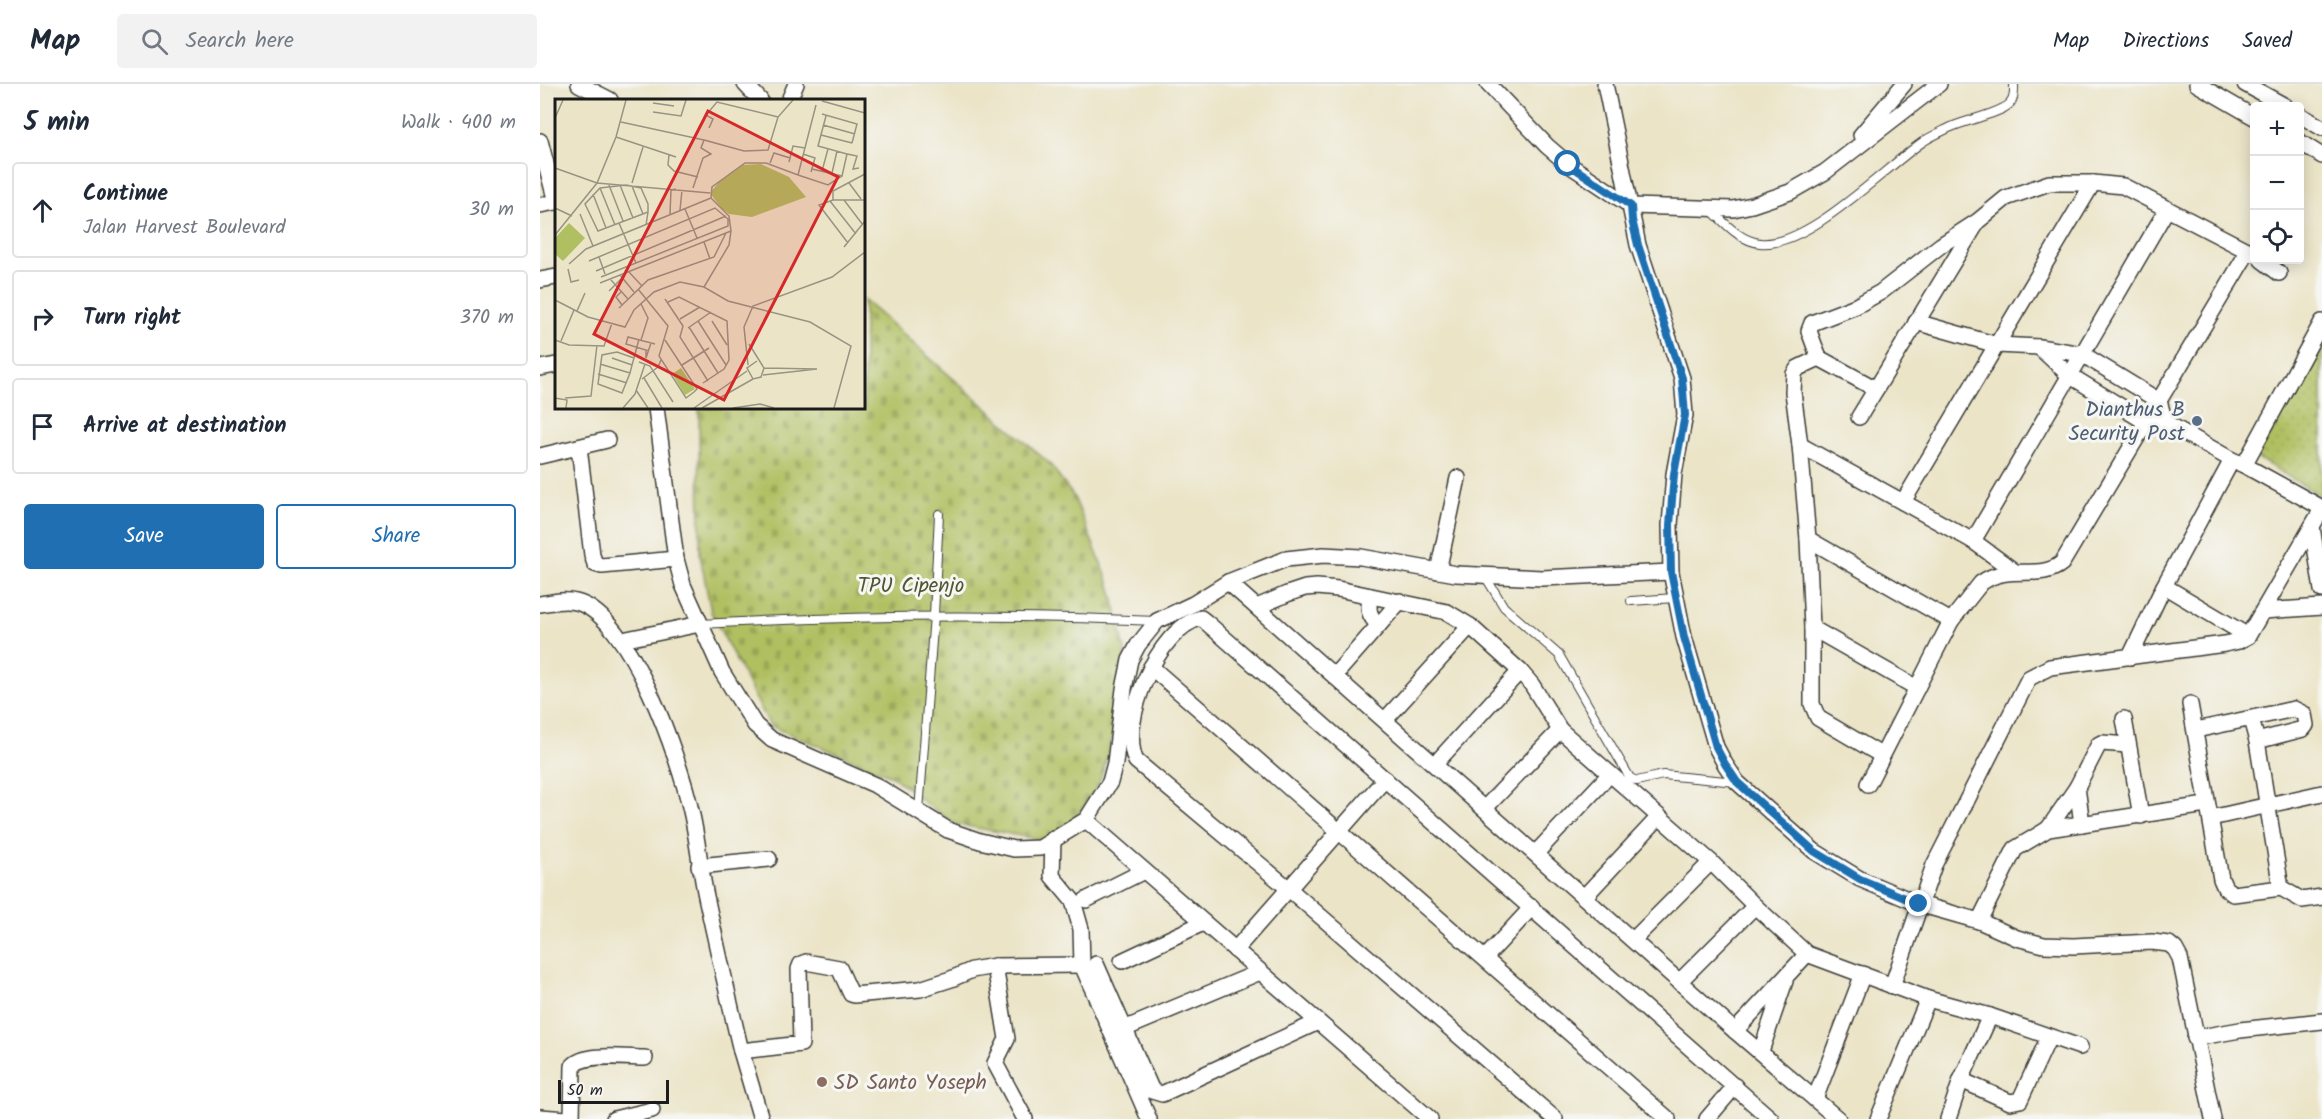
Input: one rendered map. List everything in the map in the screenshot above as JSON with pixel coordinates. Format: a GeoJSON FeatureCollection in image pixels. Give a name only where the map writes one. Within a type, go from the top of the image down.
{"type":"FeatureCollection","features":[{"type":"Feature","properties":{"kind":"street"},"geometry":{"type":"LineString","coordinates":[[579,84],[607,99]]}},
{"type":"Feature","properties":{"kind":"street"},"geometry":{"type":"LineString","coordinates":[[745,84],[759,99]]}},
{"type":"Feature","properties":{"kind":"street"},"geometry":{"type":"LineString","coordinates":[[789,99],[796,84]]}},
{"type":"Feature","properties":{"kind":"street"},"geometry":{"type":"LineString","coordinates":[[1488,84],[1540,139],[1568,164],[1632,213],[1733,209],[1779,196],[1825,172],[1939,84]]}},
{"type":"Feature","properties":{"kind":"street"},"geometry":{"type":"LineString","coordinates":[[1605,84],[1638,245],[1682,378],[1685,415],[1672,495],[1671,572],[1684,637],[1716,747],[1725,764],[1737,782],[1814,851],[1860,879],[1919,904],[1979,921],[2017,938],[2044,945],[2073,946],[2152,942],[2169,944],[2180,958],[2213,1119]]}},
{"type":"Feature","properties":{"kind":"street"},"geometry":{"type":"LineString","coordinates":[[1842,158],[1904,84]]}},
{"type":"Feature","properties":{"kind":"street"},"geometry":{"type":"LineString","coordinates":[[2197,84],[2250,115]]}},
{"type":"Feature","properties":{"kind":"street"},"geometry":{"type":"LineString","coordinates":[[2245,84],[2277,102]]}},
{"type":"Feature","properties":{"kind":"street"},"geometry":{"type":"LineString","coordinates":[[2304,117],[2322,128]]}},
{"type":"Feature","properties":{"kind":"street"},"geometry":{"type":"LineString","coordinates":[[540,141],[555,198]]}},
{"type":"Feature","properties":{"kind":"street"},"geometry":{"type":"LineString","coordinates":[[2304,145],[2322,156]]}},
{"type":"Feature","properties":{"kind":"street"},"geometry":{"type":"LineString","coordinates":[[1876,389],[1819,358],[1809,331],[1815,321],[1856,306],[1881,292],[2006,198],[2022,191],[2049,183],[2123,186],[2250,251]]}},
{"type":"Feature","properties":{"kind":"street"},"geometry":{"type":"LineString","coordinates":[[1903,502],[2093,183]]}},
{"type":"Feature","properties":{"kind":"street"},"geometry":{"type":"LineString","coordinates":[[540,205],[555,202]]}},
{"type":"Feature","properties":{"kind":"street"},"geometry":{"type":"LineString","coordinates":[[1973,542],[2167,209]]}},
{"type":"Feature","properties":{"kind":"street"},"geometry":{"type":"LineString","coordinates":[[1859,417],[1978,221]]}},
{"type":"Feature","properties":{"kind":"street"},"geometry":{"type":"LineString","coordinates":[[1868,784],[1951,621],[1986,579],[2013,571],[2045,572],[2062,563],[2146,422],[2250,255]]}},
{"type":"Feature","properties":{"kind":"street"},"geometry":{"type":"LineString","coordinates":[[2267,264],[2279,273]]}},
{"type":"Feature","properties":{"kind":"street"},"geometry":{"type":"LineString","coordinates":[[540,280],[555,277]]}},
{"type":"Feature","properties":{"kind":"street"},"geometry":{"type":"LineString","coordinates":[[1916,322],[1997,345],[2039,346],[2082,354],[2159,401],[2165,422]]}},
{"type":"Feature","properties":{"kind":"street"},"geometry":{"type":"LineString","coordinates":[[2130,657],[2164,586],[2322,322]]}},
{"type":"Feature","properties":{"kind":"street"},"geometry":{"type":"LineString","coordinates":[[1892,986],[1919,904],[1946,838],[2029,678],[2050,667],[2225,644],[2248,636],[2322,508],[2165,422],[2146,422],[2069,375],[2039,346]]}},
{"type":"Feature","properties":{"kind":"street"},"geometry":{"type":"LineString","coordinates":[[1819,358],[1804,364],[1794,374],[1793,392],[1808,539],[1812,628],[1812,704],[1818,718],[1881,755]]}},
{"type":"Feature","properties":{"kind":"street"},"geometry":{"type":"LineString","coordinates":[[540,368],[555,365]]}},
{"type":"Feature","properties":{"kind":"street"},"geometry":{"type":"LineString","coordinates":[[656,410],[676,559],[682,585],[722,672],[749,716],[772,740],[874,785],[948,830],[1014,849],[1040,848],[1086,820],[1110,782],[1115,763],[1124,689],[1130,660],[1138,645],[1157,621],[1193,604],[1228,582],[1286,559],[1323,555],[1361,557],[1438,571],[1485,576],[1542,578],[1671,572]]}},
{"type":"Feature","properties":{"kind":"street"},"geometry":{"type":"LineString","coordinates":[[540,456],[607,440]]}},
{"type":"Feature","properties":{"kind":"street"},"geometry":{"type":"LineString","coordinates":[[1800,445],[1973,542],[2013,571]]}},
{"type":"Feature","properties":{"kind":"street"},"geometry":{"type":"LineString","coordinates":[[579,447],[595,564],[602,566],[676,559]]}},
{"type":"Feature","properties":{"kind":"street"},"geometry":{"type":"LineString","coordinates":[[1438,571],[1458,477]]}},
{"type":"Feature","properties":{"kind":"street"},"geometry":{"type":"LineString","coordinates":[[2312,527],[2322,590]]}},
{"type":"Feature","properties":{"kind":"street"},"geometry":{"type":"LineString","coordinates":[[1808,539],[1951,621]]}},
{"type":"Feature","properties":{"kind":"street"},"geometry":{"type":"LineString","coordinates":[[1228,582],[1634,939],[1735,1031],[1838,1119]]}},
{"type":"Feature","properties":{"kind":"street"},"geometry":{"type":"LineString","coordinates":[[2164,586],[2248,636]]}},
{"type":"Feature","properties":{"kind":"street"},"geometry":{"type":"LineString","coordinates":[[1257,607],[1305,588],[1338,589],[1447,612],[1470,626],[1520,671],[1532,685],[1560,730],[1711,862],[1807,954],[1928,999],[1990,1016],[2080,1047]]}},
{"type":"Feature","properties":{"kind":"street"},"geometry":{"type":"LineString","coordinates":[[1370,596],[1368,610],[1373,620],[1379,625]]}},
{"type":"Feature","properties":{"kind":"street"},"geometry":{"type":"LineString","coordinates":[[540,604],[563,600],[578,602],[596,613],[622,640],[646,683],[677,762],[691,812],[699,866],[741,1051],[760,1119]]}},
{"type":"Feature","properties":{"kind":"street"},"geometry":{"type":"LineString","coordinates":[[1335,675],[1400,601]]}},
{"type":"Feature","properties":{"kind":"street"},"geometry":{"type":"LineString","coordinates":[[2263,611],[2322,607]]}},
{"type":"Feature","properties":{"kind":"street"},"geometry":{"type":"LineString","coordinates":[[1554,1119],[1289,889],[1136,761],[1130,740],[1142,685],[1164,645],[1193,620],[1201,618],[1772,1119]]}},
{"type":"Feature","properties":{"kind":"street"},"geometry":{"type":"LineString","coordinates":[[622,640],[700,624]]}},
{"type":"Feature","properties":{"kind":"street"},"geometry":{"type":"LineString","coordinates":[[1385,720],[1470,626]]}},
{"type":"Feature","properties":{"kind":"street"},"geometry":{"type":"LineString","coordinates":[[1812,628],[1917,688]]}},
{"type":"Feature","properties":{"kind":"street"},"geometry":{"type":"LineString","coordinates":[[1151,667],[1668,1119]]}},
{"type":"Feature","properties":{"kind":"street"},"geometry":{"type":"LineString","coordinates":[[1435,764],[1520,671]]}},
{"type":"Feature","properties":{"kind":"street"},"geometry":{"type":"LineString","coordinates":[[2190,704],[2221,879],[2225,888],[2233,894],[2280,888],[2302,900],[2322,897]]}},
{"type":"Feature","properties":{"kind":"street"},"geometry":{"type":"LineString","coordinates":[[2196,730],[2294,709],[2304,714],[2306,725],[2303,729],[2257,741]]}},
{"type":"Feature","properties":{"kind":"street"},"geometry":{"type":"LineString","coordinates":[[2124,719],[2141,816]]}},
{"type":"Feature","properties":{"kind":"street"},"geometry":{"type":"LineString","coordinates":[[2251,719],[2257,741],[2280,888]]}},
{"type":"Feature","properties":{"kind":"street"},"geometry":{"type":"LineString","coordinates":[[1485,808],[1560,730]]}},
{"type":"Feature","properties":{"kind":"street"},"geometry":{"type":"LineString","coordinates":[[2048,829],[2076,787],[2099,744],[2102,742],[2128,745]]}},
{"type":"Feature","properties":{"kind":"street"},"geometry":{"type":"LineString","coordinates":[[1536,853],[1610,774]]}},
{"type":"Feature","properties":{"kind":"street"},"geometry":{"type":"LineString","coordinates":[[1235,950],[1385,779]]}},
{"type":"Feature","properties":{"kind":"street"},"geometry":{"type":"LineString","coordinates":[[2076,787],[2082,824]]}},
{"type":"Feature","properties":{"kind":"street"},"geometry":{"type":"LineString","coordinates":[[1979,921],[2015,849],[2048,829],[2141,816],[2267,806],[2322,793]]}},
{"type":"Feature","properties":{"kind":"street"},"geometry":{"type":"LineString","coordinates":[[1585,896],[1659,817]]}},
{"type":"Feature","properties":{"kind":"street"},"geometry":{"type":"LineString","coordinates":[[1086,820],[1430,1119]]}},
{"type":"Feature","properties":{"kind":"street"},"geometry":{"type":"LineString","coordinates":[[1053,839],[1052,876],[1073,901],[1089,964],[1120,1057],[1149,1119]]}},
{"type":"Feature","properties":{"kind":"street"},"geometry":{"type":"LineString","coordinates":[[699,866],[769,859]]}},
{"type":"Feature","properties":{"kind":"street"},"geometry":{"type":"LineString","coordinates":[[1634,939],[1711,862]]}},
{"type":"Feature","properties":{"kind":"street"},"geometry":{"type":"LineString","coordinates":[[1086,900],[1144,871]]}},
{"type":"Feature","properties":{"kind":"street"},"geometry":{"type":"LineString","coordinates":[[1680,980],[1755,906]]}},
{"type":"Feature","properties":{"kind":"street"},"geometry":{"type":"LineString","coordinates":[[1485,958],[1532,907]]}},
{"type":"Feature","properties":{"kind":"street"},"geometry":{"type":"LineString","coordinates":[[1122,961],[1203,923]]}},
{"type":"Feature","properties":{"kind":"street"},"geometry":{"type":"LineString","coordinates":[[1735,1031],[1807,954]]}},
{"type":"Feature","properties":{"kind":"street"},"geometry":{"type":"LineString","coordinates":[[741,1051],[801,1044],[799,969],[801,964],[806,962],[839,968],[851,994],[854,995],[920,989],[951,980],[972,970],[995,966],[1089,964]]}},
{"type":"Feature","properties":{"kind":"street"},"geometry":{"type":"LineString","coordinates":[[1089,964],[1124,1029],[1152,1091],[1161,1094],[1318,1022]]}},
{"type":"Feature","properties":{"kind":"street"},"geometry":{"type":"LineString","coordinates":[[995,966],[1006,1039],[995,1062],[1025,1119]]}},
{"type":"Feature","properties":{"kind":"street"},"geometry":{"type":"LineString","coordinates":[[1124,1029],[1260,972]]}},
{"type":"Feature","properties":{"kind":"street"},"geometry":{"type":"LineString","coordinates":[[1815,1099],[1863,974]]}},
{"type":"Feature","properties":{"kind":"street"},"geometry":{"type":"LineString","coordinates":[[1761,1051],[1787,975]]}},
{"type":"Feature","properties":{"kind":"street"},"geometry":{"type":"LineString","coordinates":[[1878,1119],[1928,999]]}},
{"type":"Feature","properties":{"kind":"street"},"geometry":{"type":"LineString","coordinates":[[1948,1119],[1961,1080],[1990,1016]]}},
{"type":"Feature","properties":{"kind":"street"},"geometry":{"type":"LineString","coordinates":[[2196,1038],[2240,1030],[2322,1021]]}},
{"type":"Feature","properties":{"kind":"street"},"geometry":{"type":"LineString","coordinates":[[1961,1080],[2010,1102],[2020,1100],[2049,1037]]}},
{"type":"Feature","properties":{"kind":"street"},"geometry":{"type":"LineString","coordinates":[[572,1119],[573,1066],[576,1062],[587,1058],[645,1058]]}},
{"type":"Feature","properties":{"kind":"street"},"geometry":{"type":"LineString","coordinates":[[1707,1119],[1736,1086]]}},
{"type":"Feature","properties":{"kind":"street"},"geometry":{"type":"LineString","coordinates":[[614,1119],[652,1110]]}},
{"type":"Feature","properties":{"kind":"street"},"geometry":{"type":"LineString","coordinates":[[540,1118],[567,1119]]}},
{"type":"Feature","properties":{"kind":"lane"},"geometry":{"type":"LineString","coordinates":[[1710,209],[1747,240],[1759,243],[1788,240],[1834,212],[1926,140],[1960,122],[2005,108],[2011,103],[2014,84]]}},
{"type":"Feature","properties":{"kind":"lane"},"geometry":{"type":"LineString","coordinates":[[919,811],[939,514]]}},
{"type":"Feature","properties":{"kind":"lane"},"geometry":{"type":"LineString","coordinates":[[1485,576],[1504,607],[1559,655],[1630,778],[1637,781],[1663,775],[1737,782]]}},
{"type":"Feature","properties":{"kind":"lane"},"geometry":{"type":"LineString","coordinates":[[1631,601],[1675,598]]}},
{"type":"Feature","properties":{"kind":"lane"},"geometry":{"type":"LineString","coordinates":[[700,624],[810,617],[934,615],[1157,621]]}},
{"type":"Feature","properties":{"kind":"green space","name":"TPU Cipenjo"},"geometry":{"type":"Polygon","coordinates":[[[866,302],[1050,464],[1074,497],[1111,588],[1125,650],[1117,722],[1099,784],[1058,843],[956,824],[926,804],[892,776],[770,726],[711,612],[700,555],[699,410],[866,410],[866,302]]]}},
{"type":"Feature","properties":{"kind":"green space"},"geometry":{"type":"Polygon","coordinates":[[[2322,346],[2322,497],[2256,457],[2322,346]]]}},
{"type":"Feature","properties":{"kind":"place","name":"Dianthus B Security Post"},"geometry":{"type":"Point","coordinates":[2197,421]}},
{"type":"Feature","properties":{"kind":"place","name":"SD Santo Yoseph"},"geometry":{"type":"Point","coordinates":[822,1082]}},
{"type":"Feature","properties":{"kind":"route"},"geometry":{"type":"LineString","coordinates":[[1568,164],[1631,206],[1638,245],[1682,378],[1685,415],[1674,474],[1670,525],[1671,572],[1684,637],[1716,747],[1737,782],[1814,851],[1860,879],[1919,904]]}}]}
